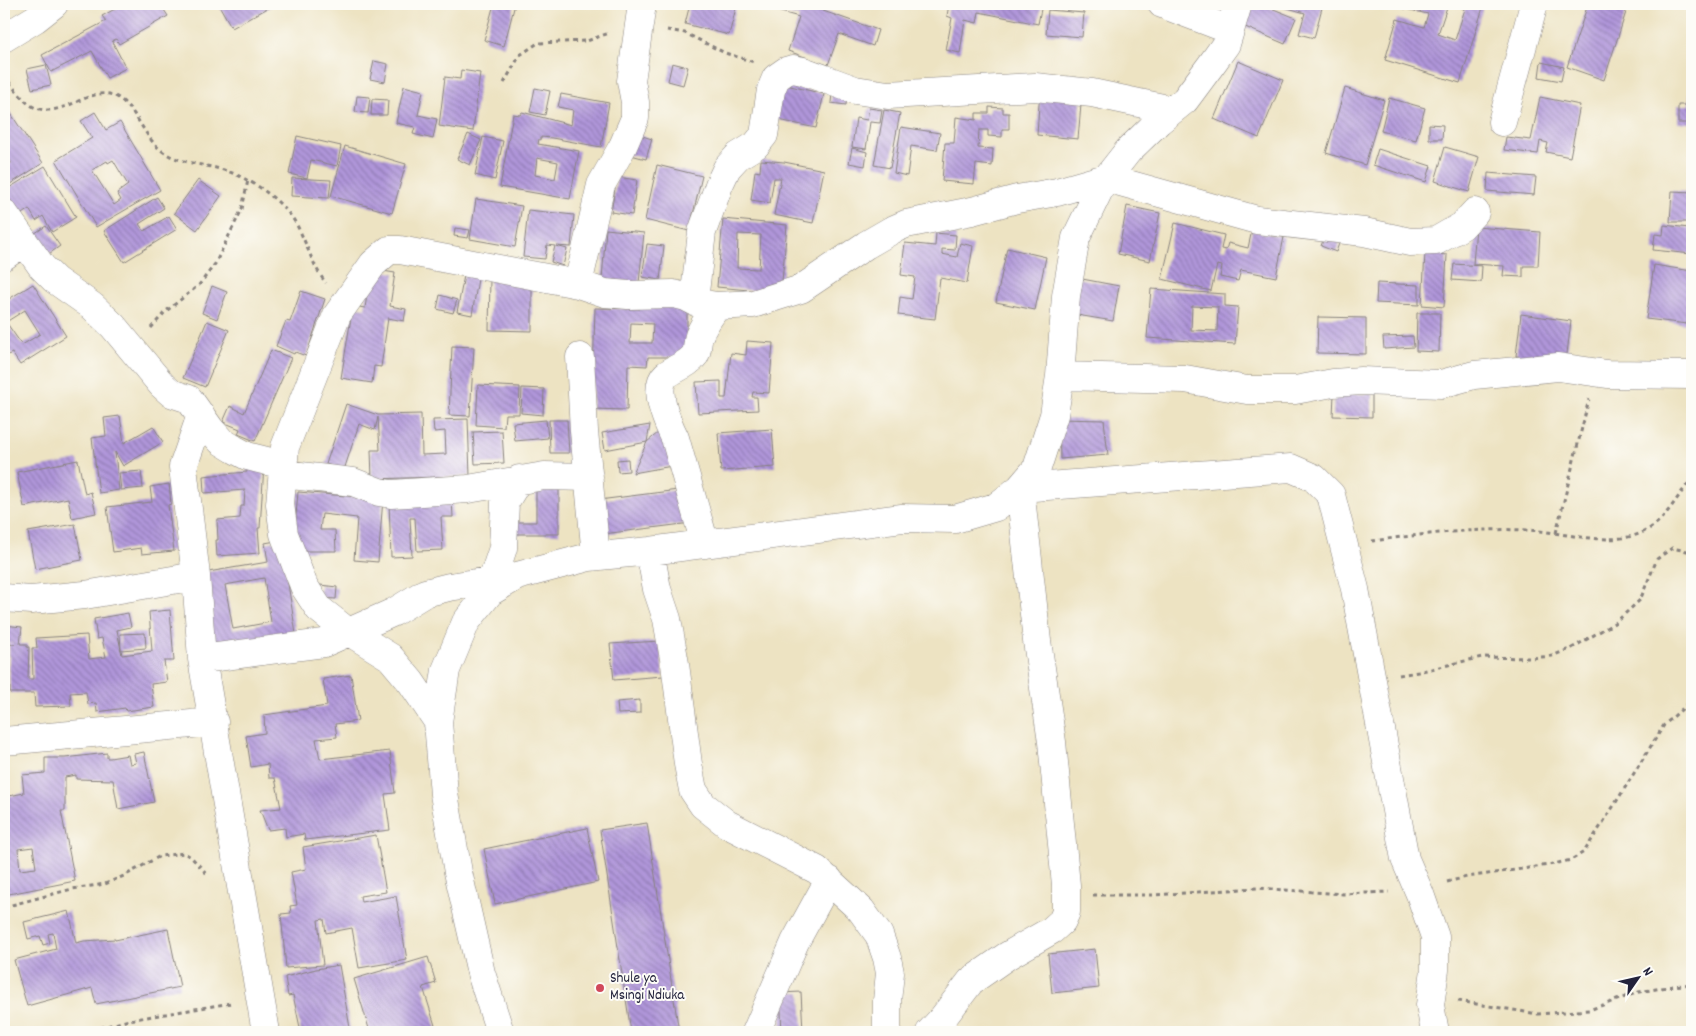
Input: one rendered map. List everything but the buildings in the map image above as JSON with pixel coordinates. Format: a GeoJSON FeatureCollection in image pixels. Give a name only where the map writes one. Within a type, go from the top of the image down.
{"type":"FeatureCollection","features":[{"type":"Feature","properties":{"kind":"street"},"geometry":{"type":"LineString","coordinates":[[4,38],[35,19],[54,4]]}},
{"type":"Feature","properties":{"kind":"street"},"geometry":{"type":"LineString","coordinates":[[1162,4],[1230,30]]}},
{"type":"Feature","properties":{"kind":"street"},"geometry":{"type":"LineString","coordinates":[[202,659],[324,643],[394,612],[425,593],[449,587],[504,579],[589,557],[650,551],[902,518],[955,519],[996,507],[1020,488],[1037,468],[1054,416],[1060,376],[1066,296],[1076,238],[1106,178],[1128,151],[1185,100],[1226,44],[1238,4]]}},
{"type":"Feature","properties":{"kind":"street"},"geometry":{"type":"LineString","coordinates":[[1502,122],[1534,4]]}},
{"type":"Feature","properties":{"kind":"street"},"geometry":{"type":"LineString","coordinates":[[578,284],[602,185],[623,146],[635,118],[632,81],[640,15]]}},
{"type":"Feature","properties":{"kind":"street"},"geometry":{"type":"LineString","coordinates":[[705,544],[675,438],[666,416],[661,392],[662,381],[666,375],[696,354],[706,303],[702,232],[727,168],[738,156],[756,145],[764,136],[771,90],[776,78],[786,71],[793,69],[855,90],[888,95],[1036,87],[1092,93],[1172,110]]}},
{"type":"Feature","properties":{"kind":"street"},"geometry":{"type":"LineString","coordinates":[[438,722],[411,682],[390,657],[343,628],[319,608],[304,586],[284,534],[280,504],[285,447],[337,315],[373,264],[389,250],[400,250],[578,284],[605,293],[628,295],[674,294],[706,303],[754,304],[801,289],[866,245],[906,224],[1057,192],[1106,178],[1257,220],[1364,232],[1410,242],[1436,241],[1462,226],[1475,212]]}},
{"type":"Feature","properties":{"kind":"street"},"geometry":{"type":"LineString","coordinates":[[4,213],[14,249],[42,267],[55,280],[92,306],[113,326],[162,385],[171,392],[189,399],[221,441],[247,456],[283,470],[353,482],[379,492],[391,494],[468,489],[544,476],[588,477]]}},
{"type":"Feature","properties":{"kind":"street"},"geometry":{"type":"LineString","coordinates":[[580,357],[588,477],[596,556]]}},
{"type":"Feature","properties":{"kind":"street"},"geometry":{"type":"LineString","coordinates":[[1060,376],[1185,379],[1247,390],[1295,390],[1333,383],[1362,381],[1441,384],[1474,375],[1539,368],[1659,376],[1692,375]]}},
{"type":"Feature","properties":{"kind":"street"},"geometry":{"type":"LineString","coordinates":[[201,415],[183,468],[196,576],[202,659],[266,1032]]}},
{"type":"Feature","properties":{"kind":"street"},"geometry":{"type":"LineString","coordinates":[[183,468],[197,458],[213,452],[234,449]]}},
{"type":"Feature","properties":{"kind":"street"},"geometry":{"type":"LineString","coordinates":[[1020,488],[1291,468],[1314,478],[1330,495],[1355,589],[1405,859],[1435,937],[1435,970],[1430,1005],[1435,1032]]}},
{"type":"Feature","properties":{"kind":"street"},"geometry":{"type":"LineString","coordinates":[[500,1032],[482,973],[458,872],[444,794],[438,722],[446,670],[466,622],[490,592],[504,579],[505,502],[519,479]]}},
{"type":"Feature","properties":{"kind":"street"},"geometry":{"type":"LineString","coordinates":[[937,1030],[971,981],[1007,956],[1052,930],[1062,922],[1066,912],[1052,742],[1037,641],[1020,488]]}},
{"type":"Feature","properties":{"kind":"street"},"geometry":{"type":"LineString","coordinates":[[650,551],[675,664],[692,790],[703,806],[727,824],[817,870],[861,910],[879,935],[887,958],[890,973],[887,1001],[887,1032]]}},
{"type":"Feature","properties":{"kind":"street"},"geometry":{"type":"LineString","coordinates":[[4,598],[30,600],[85,595],[196,576]]}},
{"type":"Feature","properties":{"kind":"street"},"geometry":{"type":"LineString","coordinates":[[4,740],[214,722]]}},
{"type":"Feature","properties":{"kind":"street"},"geometry":{"type":"LineString","coordinates":[[756,1032],[795,942],[828,880]]}},
{"type":"Feature","properties":{"kind":"path"},"geometry":{"type":"LineString","coordinates":[[504,83],[520,55],[538,43],[587,41],[604,36],[640,15],[685,33],[725,53],[786,71]]}},
{"type":"Feature","properties":{"kind":"path"},"geometry":{"type":"LineString","coordinates":[[4,76],[31,106],[48,110],[66,107],[90,97],[107,93],[117,97],[130,108],[150,137],[164,153],[186,161],[218,168],[248,180],[276,201],[295,222],[316,271],[343,306]]}},
{"type":"Feature","properties":{"kind":"path"},"geometry":{"type":"LineString","coordinates":[[133,351],[165,312],[199,285],[215,264],[242,209],[248,180]]}},
{"type":"Feature","properties":{"kind":"path"},"geometry":{"type":"LineString","coordinates":[[1556,533],[1595,372]]}},
{"type":"Feature","properties":{"kind":"path"},"geometry":{"type":"LineString","coordinates":[[1344,546],[1419,534],[1474,531],[1528,530],[1596,538],[1624,539],[1642,533],[1661,520],[1692,478]]}},
{"type":"Feature","properties":{"kind":"path"},"geometry":{"type":"LineString","coordinates":[[1373,678],[1418,672],[1482,657],[1531,658],[1552,656],[1572,648],[1616,622],[1640,600],[1657,559],[1672,548],[1692,552]]}},
{"type":"Feature","properties":{"kind":"path"},"geometry":{"type":"LineString","coordinates":[[1066,895],[1155,895],[1257,888],[1343,894],[1385,892],[1571,860],[1584,852],[1664,724],[1692,700]]}},
{"type":"Feature","properties":{"kind":"path"},"geometry":{"type":"LineString","coordinates":[[4,907],[72,889],[105,884],[126,875],[160,856],[184,853],[191,857],[220,887],[245,907]]}},
{"type":"Feature","properties":{"kind":"path"},"geometry":{"type":"LineString","coordinates":[[1431,996],[1517,1012],[1538,1014],[1589,1010],[1639,992],[1692,984]]}},
{"type":"Feature","properties":{"kind":"path"},"geometry":{"type":"LineString","coordinates":[[85,1032],[129,1020],[261,998]]}},
{"type":"Feature","properties":{"kind":"place","name":"Shule ya Msingi Ndiuka"},"geometry":{"type":"Point","coordinates":[600,988]}}]}
